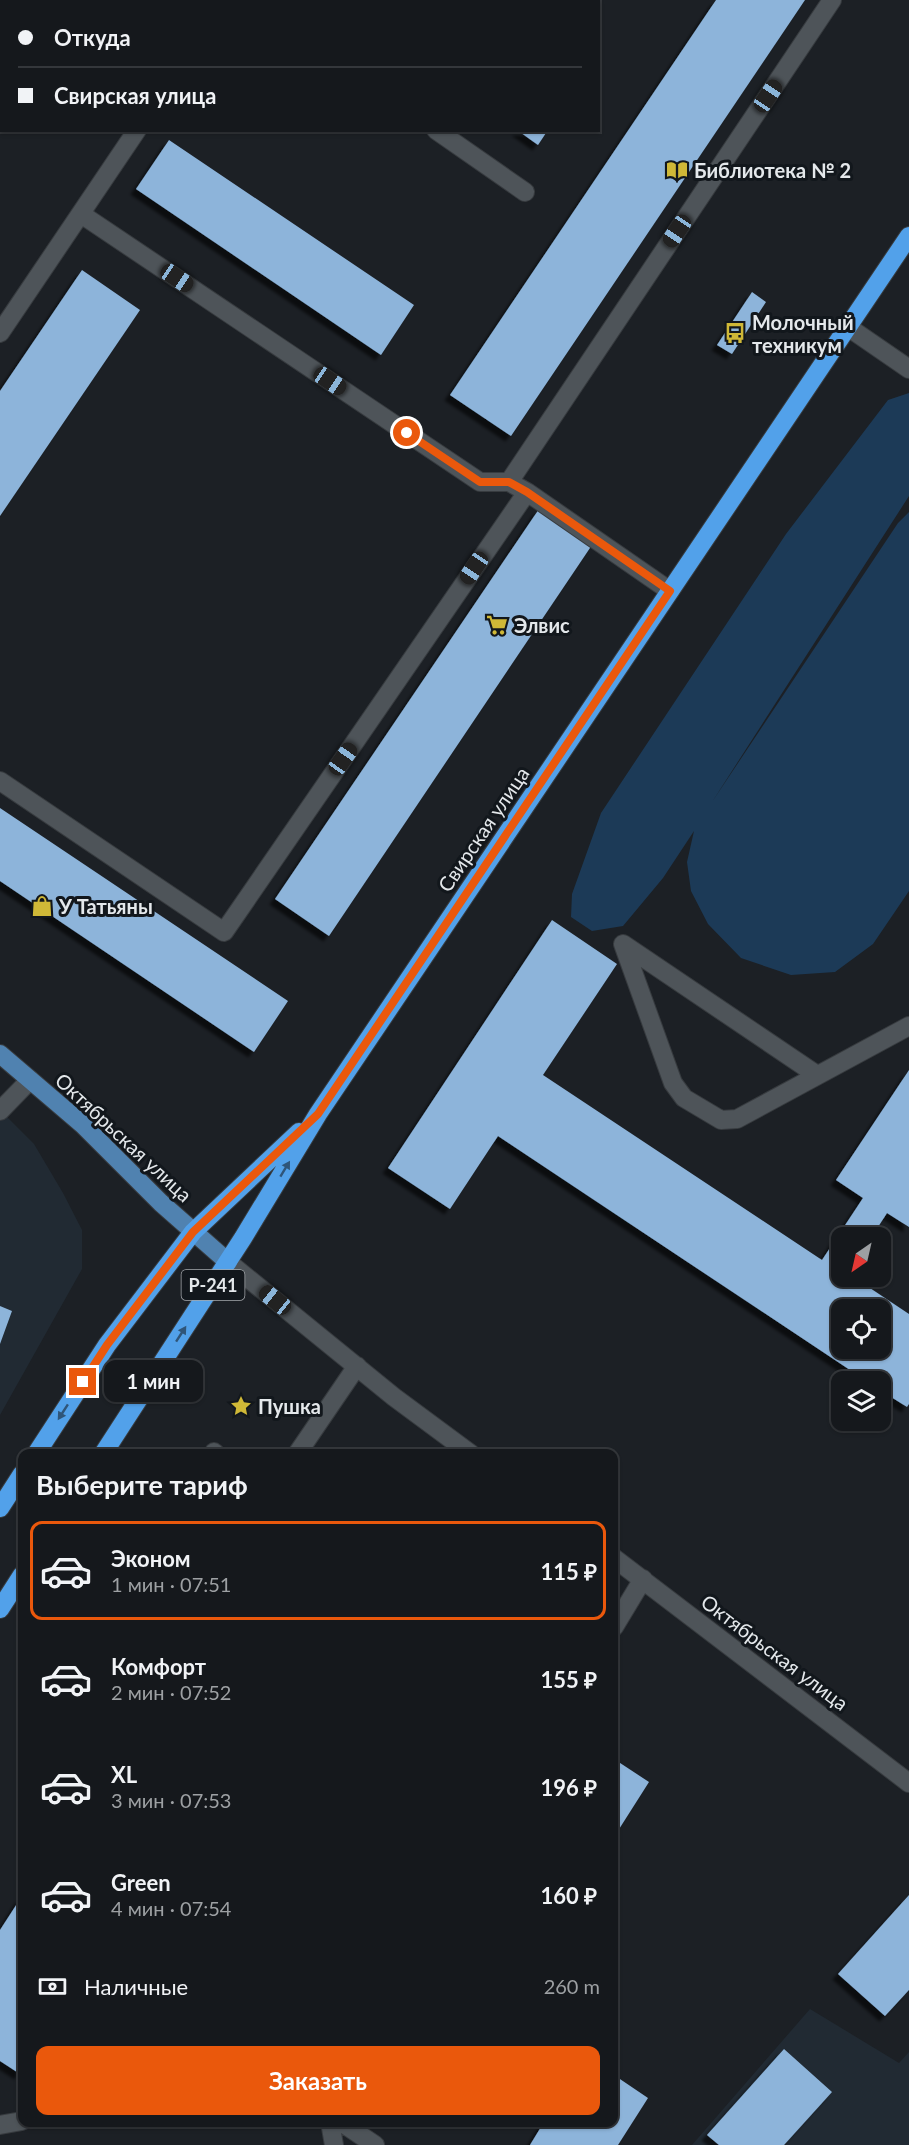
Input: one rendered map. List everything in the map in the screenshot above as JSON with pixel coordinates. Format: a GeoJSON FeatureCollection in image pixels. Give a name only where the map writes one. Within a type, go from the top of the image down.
{"type":"FeatureCollection","features":[{"type":"Feature","properties":{"kind":"highway","name":"Свирская улица"},"geometry":{"type":"LineString","coordinates":[[106,1449],[228,1262],[318,1114],[909,236]]}},
{"type":"Feature","properties":{"kind":"highway","name":"Р-241"},"geometry":{"type":"LineString","coordinates":[[39,1449],[107,1345],[193,1232],[318,1114]]}},
{"type":"Feature","properties":{"kind":"highway"},"geometry":{"type":"LineString","coordinates":[[0,1508],[18,1480]]}},
{"type":"Feature","properties":{"kind":"highway"},"geometry":{"type":"LineString","coordinates":[[0,1609],[18,1581]]}},
{"type":"Feature","properties":{"kind":"main road","name":"Октябрьская улица"},"geometry":{"type":"LineString","coordinates":[[0,1054],[83,1125],[160,1203],[228,1262]]}},
{"type":"Feature","properties":{"kind":"street"},"geometry":{"type":"LineString","coordinates":[[509,482],[832,0]]}},
{"type":"Feature","properties":{"kind":"street"},"geometry":{"type":"LineString","coordinates":[[0,333],[136,132]]}},
{"type":"Feature","properties":{"kind":"street"},"geometry":{"type":"LineString","coordinates":[[439,132],[525,192]]}},
{"type":"Feature","properties":{"kind":"street"},"geometry":{"type":"LineString","coordinates":[[81,214],[480,482],[509,482],[527,492],[670,591]]}},
{"type":"Feature","properties":{"kind":"street"},"geometry":{"type":"LineString","coordinates":[[848,327],[909,369]]}},
{"type":"Feature","properties":{"kind":"street"},"geometry":{"type":"LineString","coordinates":[[0,781],[224,932],[527,492]]}},
{"type":"Feature","properties":{"kind":"street"},"geometry":{"type":"LineString","coordinates":[[817,1076],[623,944],[673,1083],[684,1098],[721,1120],[737,1119],[817,1076],[909,1026]]}},
{"type":"Feature","properties":{"kind":"street"},"geometry":{"type":"LineString","coordinates":[[0,1111],[30,1080]]}},
{"type":"Feature","properties":{"kind":"street","name":"Октябрьская улица"},"geometry":{"type":"LineString","coordinates":[[228,1262],[394,1397],[464,1449]]}},
{"type":"Feature","properties":{"kind":"street"},"geometry":{"type":"LineString","coordinates":[[300,1449],[357,1366]]}},
{"type":"Feature","properties":{"kind":"street","name":"Октябрьская улица"},"geometry":{"type":"LineString","coordinates":[[618,1561],[909,1783]]}},
{"type":"Feature","properties":{"kind":"street"},"geometry":{"type":"LineString","coordinates":[[618,1620],[643,1579]]}},
{"type":"Feature","properties":{"kind":"street"},"geometry":{"type":"LineString","coordinates":[[0,2125],[18,2122]]}},
{"type":"Feature","properties":{"kind":"street"},"geometry":{"type":"LineString","coordinates":[[331,2127],[334,2145]]}},
{"type":"Feature","properties":{"kind":"street"},"geometry":{"type":"LineString","coordinates":[[348,2127],[375,2145]]}},
{"type":"Feature","properties":{"kind":"shaded area"},"geometry":{"type":"Polygon","coordinates":[[[909,393],[909,496],[712,802],[898,523],[909,512],[909,891],[873,944],[835,972],[791,975],[741,958],[708,924],[691,891],[687,862],[694,831],[663,878],[623,926],[592,931],[571,917],[572,894],[601,813],[786,534],[888,400],[909,393]]]}},
{"type":"Feature","properties":{"kind":"shaded area"},"geometry":{"type":"Polygon","coordinates":[[[0,1110],[34,1144],[63,1193],[82,1230],[82,1269],[0,1415],[0,1110]]]}},
{"type":"Feature","properties":{"kind":"shaded area"},"geometry":{"type":"Polygon","coordinates":[[[810,2009],[899,2063],[909,2052],[909,2145],[692,2145],[810,2009]]]}},
{"type":"Feature","properties":{"kind":"building"},"geometry":{"type":"Polygon","coordinates":[[[716,0],[805,0],[511,436],[450,395],[716,0]]]}},
{"type":"Feature","properties":{"kind":"building"},"geometry":{"type":"Polygon","coordinates":[[[520,132],[547,132],[538,145],[520,132]]]}},
{"type":"Feature","properties":{"kind":"building"},"geometry":{"type":"Polygon","coordinates":[[[169,140],[414,305],[381,355],[136,189],[169,140]]]}},
{"type":"Feature","properties":{"kind":"building"},"geometry":{"type":"Polygon","coordinates":[[[82,270],[140,310],[0,516],[0,391],[82,270]]]}},
{"type":"Feature","properties":{"kind":"building"},"geometry":{"type":"Polygon","coordinates":[[[752,292],[766,302],[732,354],[717,345],[752,292]]]}},
{"type":"Feature","properties":{"kind":"building"},"geometry":{"type":"Polygon","coordinates":[[[539,509],[592,545],[329,936],[275,899],[539,509]]]}},
{"type":"Feature","properties":{"kind":"building"},"geometry":{"type":"Polygon","coordinates":[[[0,808],[288,1001],[254,1052],[0,881],[0,808]]]}},
{"type":"Feature","properties":{"kind":"building"},"geometry":{"type":"Polygon","coordinates":[[[552,920],[617,964],[543,1075],[822,1260],[831,1246],[831,1287],[868,1287],[886,1299],[831,1299],[831,1357],[498,1136],[450,1209],[388,1168],[552,920]]]}},
{"type":"Feature","properties":{"kind":"building"},"geometry":{"type":"Polygon","coordinates":[[[909,1070],[909,1227],[887,1213],[878,1227],[844,1227],[863,1198],[836,1180],[909,1070]]]}},
{"type":"Feature","properties":{"kind":"building"},"geometry":{"type":"Polygon","coordinates":[[[891,1302],[909,1314],[909,1404],[907,1407],[891,1397],[891,1371],[851,1371],[833,1359],[891,1359],[891,1302]]]}},
{"type":"Feature","properties":{"kind":"building"},"geometry":{"type":"Polygon","coordinates":[[[0,1306],[12,1311],[0,1344],[0,1306]]]}},
{"type":"Feature","properties":{"kind":"building"},"geometry":{"type":"Polygon","coordinates":[[[618,1762],[649,1782],[618,1831],[618,1762]]]}},
{"type":"Feature","properties":{"kind":"building"},"geometry":{"type":"Polygon","coordinates":[[[909,1895],[909,1990],[885,2016],[838,1974],[909,1895]]]}},
{"type":"Feature","properties":{"kind":"building"},"geometry":{"type":"Polygon","coordinates":[[[18,1902],[18,2073],[0,2061],[0,1930],[18,1902]]]}},
{"type":"Feature","properties":{"kind":"building"},"geometry":{"type":"Polygon","coordinates":[[[784,2049],[832,2092],[784,2145],[719,2145],[707,2135],[784,2049]]]}},
{"type":"Feature","properties":{"kind":"building"},"geometry":{"type":"Polygon","coordinates":[[[618,2078],[648,2098],[618,2145],[530,2145],[541,2127],[618,2127],[618,2078]]]}},
{"type":"Feature","properties":{"kind":"place","name":"Библиотека № 2"},"geometry":{"type":"Point","coordinates":[677,170]}},
{"type":"Feature","properties":{"kind":"place","name":"Молочный техникум"},"geometry":{"type":"Point","coordinates":[735,333]}},
{"type":"Feature","properties":{"kind":"place","name":"Элвис"},"geometry":{"type":"Point","coordinates":[497,625]}},
{"type":"Feature","properties":{"kind":"place","name":"У Татьяны"},"geometry":{"type":"Point","coordinates":[42,906]}},
{"type":"Feature","properties":{"kind":"place","name":"Пушка"},"geometry":{"type":"Point","coordinates":[241,1406]}},
{"type":"Feature","properties":{"kind":"route"},"geometry":{"type":"LineString","coordinates":[[83,1382],[107,1345],[193,1232],[318,1114],[670,591],[527,492],[509,482],[480,482],[407,433]]}}]}
